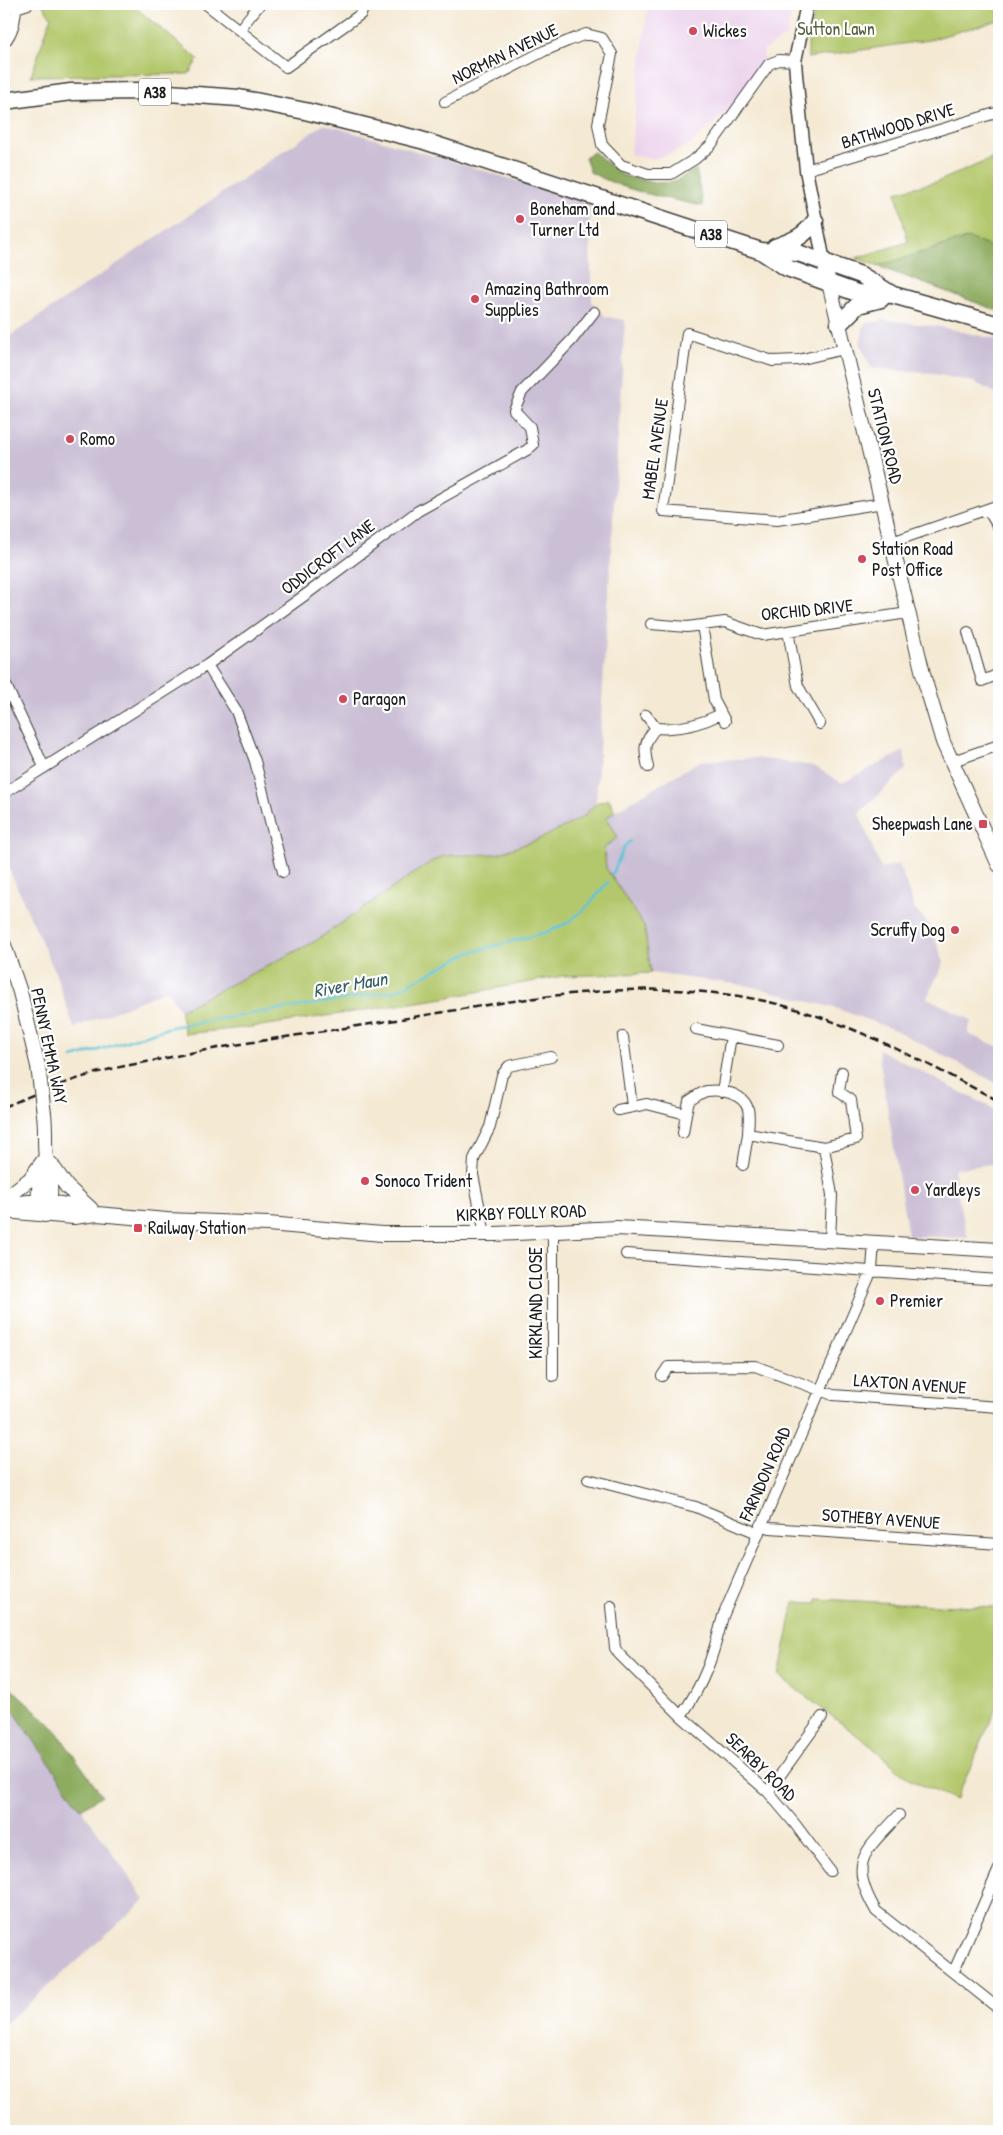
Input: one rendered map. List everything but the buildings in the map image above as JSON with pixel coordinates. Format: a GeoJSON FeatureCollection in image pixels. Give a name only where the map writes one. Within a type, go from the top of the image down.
{"type":"FeatureCollection","features":[{"type":"Feature","properties":{"kind":"highway","name":"A38"},"geometry":{"type":"LineString","coordinates":[[4,101],[71,92],[140,91],[239,98],[342,119],[497,163],[761,251],[787,268],[857,293],[893,295],[999,325]]}},
{"type":"Feature","properties":{"kind":"highway"},"geometry":{"type":"LineString","coordinates":[[761,251],[798,239],[805,234],[815,221]]}},
{"type":"Feature","properties":{"kind":"highway","name":"A38"},"geometry":{"type":"LineString","coordinates":[[761,251],[794,252],[861,275],[893,295]]}},
{"type":"Feature","properties":{"kind":"highway"},"geometry":{"type":"LineString","coordinates":[[839,324],[858,305],[893,295]]}},
{"type":"Feature","properties":{"kind":"main road","name":"STATION ROAD"},"geometry":{"type":"LineString","coordinates":[[824,262],[924,678],[944,742],[999,865]]}},
{"type":"Feature","properties":{"kind":"main road","name":"PENNY EMMA WAY"},"geometry":{"type":"LineString","coordinates":[[4,944],[23,1001],[38,1066],[44,1114],[46,1157],[51,1180],[44,1207]]}},
{"type":"Feature","properties":{"kind":"main road"},"geometry":{"type":"LineString","coordinates":[[4,1199],[30,1180],[46,1157],[67,1187],[97,1214]]}},
{"type":"Feature","properties":{"kind":"main road"},"geometry":{"type":"LineString","coordinates":[[4,1207],[14,1203],[44,1207]]}},
{"type":"Feature","properties":{"kind":"main road","name":"KIRKBY FOLLY ROAD"},"geometry":{"type":"LineString","coordinates":[[44,1207],[72,1205],[97,1214],[167,1220],[268,1224],[382,1234],[485,1234],[617,1228],[999,1250]]}},
{"type":"Feature","properties":{"kind":"main road"},"geometry":{"type":"LineString","coordinates":[[4,1211],[44,1207]]}},
{"type":"Feature","properties":{"kind":"street"},"geometry":{"type":"LineString","coordinates":[[4,8],[16,8],[28,4]]}},
{"type":"Feature","properties":{"kind":"street"},"geometry":{"type":"LineString","coordinates":[[206,4],[286,68],[361,14],[365,4]]}},
{"type":"Feature","properties":{"kind":"street"},"geometry":{"type":"LineString","coordinates":[[239,30],[260,4]]}},
{"type":"Feature","properties":{"kind":"street","name":"STATION ROAD"},"geometry":{"type":"LineString","coordinates":[[807,4],[796,61],[806,170],[824,262]]}},
{"type":"Feature","properties":{"kind":"street"},"geometry":{"type":"LineString","coordinates":[[4,43],[11,34],[15,22],[16,8]]}},
{"type":"Feature","properties":{"kind":"street","name":"NORMAN AVENUE"},"geometry":{"type":"LineString","coordinates":[[446,102],[544,51],[568,41],[586,34],[602,38],[612,54],[598,124],[602,146],[621,165],[648,174],[671,174],[695,159],[711,145],[770,64],[778,60],[796,61]]}},
{"type":"Feature","properties":{"kind":"street","name":"BATHWOOD DRIVE"},"geometry":{"type":"LineString","coordinates":[[806,170],[999,112]]}},
{"type":"Feature","properties":{"kind":"street","name":"ODDICROFT LANE"},"geometry":{"type":"LineString","coordinates":[[4,792],[207,665],[418,511],[527,450],[533,445],[530,427],[514,410],[522,392],[572,340],[594,312]]}},
{"type":"Feature","properties":{"kind":"street","name":"MABEL AVENUE"},"geometry":{"type":"LineString","coordinates":[[844,349],[798,360],[773,361],[687,333],[663,512],[777,520],[883,502]]}},
{"type":"Feature","properties":{"kind":"street"},"geometry":{"type":"LineString","coordinates":[[892,542],[999,505]]}},
{"type":"Feature","properties":{"kind":"street"},"geometry":{"type":"LineString","coordinates":[[988,510],[999,528]]}},
{"type":"Feature","properties":{"kind":"street","name":"ORCHID DRIVE"},"geometry":{"type":"LineString","coordinates":[[651,624],[687,627],[725,622],[762,635],[908,613]]}},
{"type":"Feature","properties":{"kind":"street"},"geometry":{"type":"LineString","coordinates":[[646,715],[656,728],[668,729],[723,718],[714,700],[702,625]]}},
{"type":"Feature","properties":{"kind":"street"},"geometry":{"type":"LineString","coordinates":[[788,631],[798,686],[820,724]]}},
{"type":"Feature","properties":{"kind":"street"},"geometry":{"type":"LineString","coordinates":[[968,632],[982,681],[999,674]]}},
{"type":"Feature","properties":{"kind":"street"},"geometry":{"type":"LineString","coordinates":[[207,665],[236,711],[255,760],[283,872]]}},
{"type":"Feature","properties":{"kind":"street"},"geometry":{"type":"LineString","coordinates":[[4,681],[44,767]]}},
{"type":"Feature","properties":{"kind":"street"},"geometry":{"type":"LineString","coordinates":[[648,767],[644,752],[647,737],[656,728]]}},
{"type":"Feature","properties":{"kind":"street"},"geometry":{"type":"LineString","coordinates":[[953,761],[999,745]]}},
{"type":"Feature","properties":{"kind":"street"},"geometry":{"type":"LineString","coordinates":[[696,1029],[778,1045]]}},
{"type":"Feature","properties":{"kind":"street"},"geometry":{"type":"LineString","coordinates":[[722,1092],[731,1036]]}},
{"type":"Feature","properties":{"kind":"street"},"geometry":{"type":"LineString","coordinates":[[623,1037],[632,1106]]}},
{"type":"Feature","properties":{"kind":"street"},"geometry":{"type":"LineString","coordinates":[[485,1234],[473,1175],[474,1159],[490,1127],[502,1075],[509,1066],[551,1057]]}},
{"type":"Feature","properties":{"kind":"street"},"geometry":{"type":"LineString","coordinates":[[748,1134],[824,1147],[856,1138],[851,1100],[838,1092],[842,1072]]}},
{"type":"Feature","properties":{"kind":"street"},"geometry":{"type":"LineString","coordinates":[[683,1133],[689,1101],[705,1091],[736,1095],[745,1103],[748,1110],[748,1134],[743,1166]]}},
{"type":"Feature","properties":{"kind":"street"},"geometry":{"type":"LineString","coordinates":[[618,1110],[647,1104],[686,1114]]}},
{"type":"Feature","properties":{"kind":"street"},"geometry":{"type":"LineString","coordinates":[[824,1147],[832,1195],[830,1240]]}},
{"type":"Feature","properties":{"kind":"street","name":"KIRKLAND CLOSE"},"geometry":{"type":"LineString","coordinates":[[553,1231],[553,1376]]}},
{"type":"Feature","properties":{"kind":"street","name":"FARNDON ROAD"},"geometry":{"type":"LineString","coordinates":[[681,1716],[702,1684],[712,1658],[723,1616],[872,1270],[874,1242]]}},
{"type":"Feature","properties":{"kind":"street"},"geometry":{"type":"LineString","coordinates":[[626,1254],[999,1280]]}},
{"type":"Feature","properties":{"kind":"street","name":"LAXTON AVENUE"},"geometry":{"type":"LineString","coordinates":[[662,1376],[668,1367],[755,1366],[833,1395],[999,1406]]}},
{"type":"Feature","properties":{"kind":"street","name":"SOTHEBY AVENUE"},"geometry":{"type":"LineString","coordinates":[[588,1479],[696,1507],[759,1529],[770,1528],[999,1544]]}},
{"type":"Feature","properties":{"kind":"street","name":"SEARBY ROAD"},"geometry":{"type":"LineString","coordinates":[[611,1606],[615,1648],[618,1654],[681,1716],[768,1792],[830,1871]]}},
{"type":"Feature","properties":{"kind":"street"},"geometry":{"type":"LineString","coordinates":[[768,1792],[822,1717]]}},
{"type":"Feature","properties":{"kind":"street"},"geometry":{"type":"LineString","coordinates":[[899,1815],[864,1853],[861,1864],[862,1878],[867,1897],[876,1911],[904,1931],[999,2009]]}},
{"type":"Feature","properties":{"kind":"street"},"geometry":{"type":"LineString","coordinates":[[954,1971],[999,1869]]}},
{"type":"Feature","properties":{"kind":"shaded area"},"geometry":{"type":"Polygon","coordinates":[[[648,4],[793,4],[787,36],[764,50],[763,60],[733,105],[691,144],[670,154],[651,159],[630,155],[648,4]]]}},
{"type":"Feature","properties":{"kind":"shaded area"},"geometry":{"type":"Polygon","coordinates":[[[324,124],[485,171],[589,204],[592,302],[606,317],[625,320],[596,803],[583,817],[542,838],[497,854],[443,856],[429,863],[314,942],[180,1010],[167,990],[74,1028],[55,972],[4,858],[4,340],[324,124]]]}},
{"type":"Feature","properties":{"kind":"shaded area"},"geometry":{"type":"Polygon","coordinates":[[[885,320],[936,326],[999,340],[999,395],[974,382],[934,374],[871,368],[860,343],[865,323],[885,320]]]}},
{"type":"Feature","properties":{"kind":"shaded area"},"geometry":{"type":"Polygon","coordinates":[[[904,751],[906,769],[859,813],[881,869],[899,864],[915,910],[929,924],[944,962],[927,998],[971,1020],[968,1034],[999,1047],[998,1084],[895,1030],[838,1009],[750,986],[651,973],[644,926],[606,868],[604,848],[618,837],[605,817],[700,761],[756,758],[814,766],[842,783],[904,751]]]}},
{"type":"Feature","properties":{"kind":"shaded area"},"geometry":{"type":"Polygon","coordinates":[[[878,1049],[999,1112],[999,1163],[954,1169],[957,1192],[968,1238],[908,1236],[878,1049]]]}},
{"type":"Feature","properties":{"kind":"shaded area"},"geometry":{"type":"Polygon","coordinates":[[[4,1697],[145,1900],[4,2025],[4,1697]]]}},
{"type":"Feature","properties":{"kind":"green space"},"geometry":{"type":"Polygon","coordinates":[[[42,4],[131,4],[198,59],[189,74],[31,76],[51,17],[42,4]]]}},
{"type":"Feature","properties":{"kind":"green space","name":"Sutton Lawn"},"geometry":{"type":"Polygon","coordinates":[[[816,4],[999,4],[999,20],[929,40],[808,58],[808,42],[816,4]]]}},
{"type":"Feature","properties":{"kind":"green space"},"geometry":{"type":"Polygon","coordinates":[[[594,152],[622,175],[654,183],[674,182],[696,169],[703,206],[645,193],[603,179],[590,172],[585,157],[594,152]]]}},
{"type":"Feature","properties":{"kind":"green space"},"geometry":{"type":"Polygon","coordinates":[[[991,159],[997,171],[999,170],[999,311],[856,258],[908,242],[896,192],[939,181],[991,159]]]}},
{"type":"Feature","properties":{"kind":"green space"},"geometry":{"type":"Polygon","coordinates":[[[968,238],[999,250],[999,311],[877,266],[968,238]]]}},
{"type":"Feature","properties":{"kind":"green space"},"geometry":{"type":"Polygon","coordinates":[[[609,799],[615,811],[606,818],[618,837],[604,848],[606,868],[644,926],[651,973],[562,976],[444,998],[261,1026],[185,1034],[180,1010],[314,942],[429,863],[443,856],[497,854],[542,838],[583,817],[596,803],[609,799]]]}},
{"type":"Feature","properties":{"kind":"green space"},"geometry":{"type":"Polygon","coordinates":[[[817,1599],[999,1608],[999,1701],[956,1800],[910,1780],[871,1746],[779,1676],[794,1602],[817,1603],[817,1599]]]}},
{"type":"Feature","properties":{"kind":"green space"},"geometry":{"type":"Polygon","coordinates":[[[4,1681],[54,1728],[102,1795],[81,1809],[4,1697],[4,1681]]]}},
{"type":"Feature","properties":{"kind":"waterway","name":"River Maun"},"geometry":{"type":"LineString","coordinates":[[612,875],[624,847],[630,841]]}},
{"type":"Feature","properties":{"kind":"waterway","name":"River Maun"},"geometry":{"type":"LineString","coordinates":[[73,1058],[171,1027],[395,991],[468,953],[547,932],[567,923],[587,907],[608,882]]}},
{"type":"Feature","properties":{"kind":"railway"},"geometry":{"type":"LineString","coordinates":[[4,1107],[61,1084],[104,1071],[211,1049],[509,1002],[597,992],[642,990],[731,995],[767,1001],[802,1011],[869,1036],[999,1101]]}},
{"type":"Feature","properties":{"kind":"place","name":"Wickes"},"geometry":{"type":"Point","coordinates":[693,31]}},
{"type":"Feature","properties":{"kind":"place","name":"Boneham and Turner Ltd"},"geometry":{"type":"Point","coordinates":[520,219]}},
{"type":"Feature","properties":{"kind":"place","name":"Amazing Bathroom Supplies"},"geometry":{"type":"Point","coordinates":[475,299]}},
{"type":"Feature","properties":{"kind":"place","name":"Romo"},"geometry":{"type":"Point","coordinates":[70,439]}},
{"type":"Feature","properties":{"kind":"place","name":"Station Road Post Office"},"geometry":{"type":"Point","coordinates":[862,559]}},
{"type":"Feature","properties":{"kind":"place","name":"Paragon"},"geometry":{"type":"Point","coordinates":[343,699]}},
{"type":"Feature","properties":{"kind":"place","name":"Sheepwash Lane"},"geometry":{"type":"Point","coordinates":[983,824]}},
{"type":"Feature","properties":{"kind":"place","name":"Scruffy Dog"},"geometry":{"type":"Point","coordinates":[955,930]}},
{"type":"Feature","properties":{"kind":"place","name":"Sonoco Trident"},"geometry":{"type":"Point","coordinates":[365,1181]}},
{"type":"Feature","properties":{"kind":"place","name":"Yardleys"},"geometry":{"type":"Point","coordinates":[915,1190]}},
{"type":"Feature","properties":{"kind":"place","name":"Railway Station"},"geometry":{"type":"Point","coordinates":[138,1228]}},
{"type":"Feature","properties":{"kind":"place","name":"Premier"},"geometry":{"type":"Point","coordinates":[880,1301]}}]}
